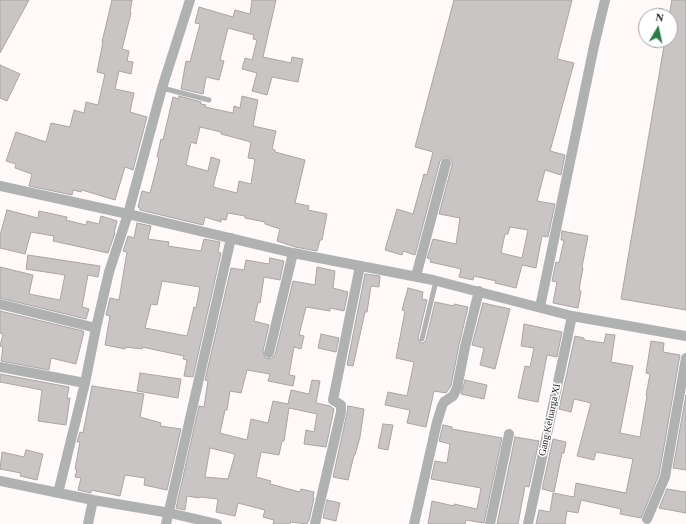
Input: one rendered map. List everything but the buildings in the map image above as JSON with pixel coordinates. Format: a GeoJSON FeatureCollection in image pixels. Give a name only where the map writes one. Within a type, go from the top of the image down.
{"type":"FeatureCollection","features":[{"type":"Feature","properties":{"kind":"street"},"geometry":{"type":"LineString","coordinates":[[58,494],[85,383],[109,272],[128,214],[162,88],[190,0]]}},
{"type":"Feature","properties":{"kind":"street"},"geometry":{"type":"LineString","coordinates":[[540,307],[594,46],[605,0]]}},
{"type":"Feature","properties":{"kind":"street"},"geometry":{"type":"LineString","coordinates":[[416,276],[446,163]]}},
{"type":"Feature","properties":{"kind":"street"},"geometry":{"type":"LineString","coordinates":[[0,186],[128,214],[293,253],[416,276],[572,316],[686,336]]}},
{"type":"Feature","properties":{"kind":"street"},"geometry":{"type":"LineString","coordinates":[[166,524],[170,513],[231,238]]}},
{"type":"Feature","properties":{"kind":"street"},"geometry":{"type":"LineString","coordinates":[[269,353],[293,253]]}},
{"type":"Feature","properties":{"kind":"street"},"geometry":{"type":"LineString","coordinates":[[315,524],[341,412],[341,405],[333,400],[360,266]]}},
{"type":"Feature","properties":{"kind":"street"},"geometry":{"type":"LineString","coordinates":[[414,524],[437,422],[444,402],[453,396],[457,388],[465,347],[479,291]]}},
{"type":"Feature","properties":{"kind":"street"},"geometry":{"type":"LineString","coordinates":[[0,304],[96,328]]}},
{"type":"Feature","properties":{"kind":"street","name":"Gang Keluarga XI"},"geometry":{"type":"LineString","coordinates":[[528,524],[572,316]]}},
{"type":"Feature","properties":{"kind":"street"},"geometry":{"type":"LineString","coordinates":[[647,520],[665,477],[686,358]]}},
{"type":"Feature","properties":{"kind":"street"},"geometry":{"type":"LineString","coordinates":[[0,367],[85,383]]}},
{"type":"Feature","properties":{"kind":"street"},"geometry":{"type":"LineString","coordinates":[[490,524],[509,434]]}},
{"type":"Feature","properties":{"kind":"street"},"geometry":{"type":"LineString","coordinates":[[0,480],[58,494],[170,513],[215,524]]}},
{"type":"Feature","properties":{"kind":"street"},"geometry":{"type":"LineString","coordinates":[[88,524],[93,500]]}},
{"type":"Feature","properties":{"kind":"lane"},"geometry":{"type":"LineString","coordinates":[[162,88],[209,100]]}},
{"type":"Feature","properties":{"kind":"lane"},"geometry":{"type":"LineString","coordinates":[[422,339],[436,281]]}}]}
